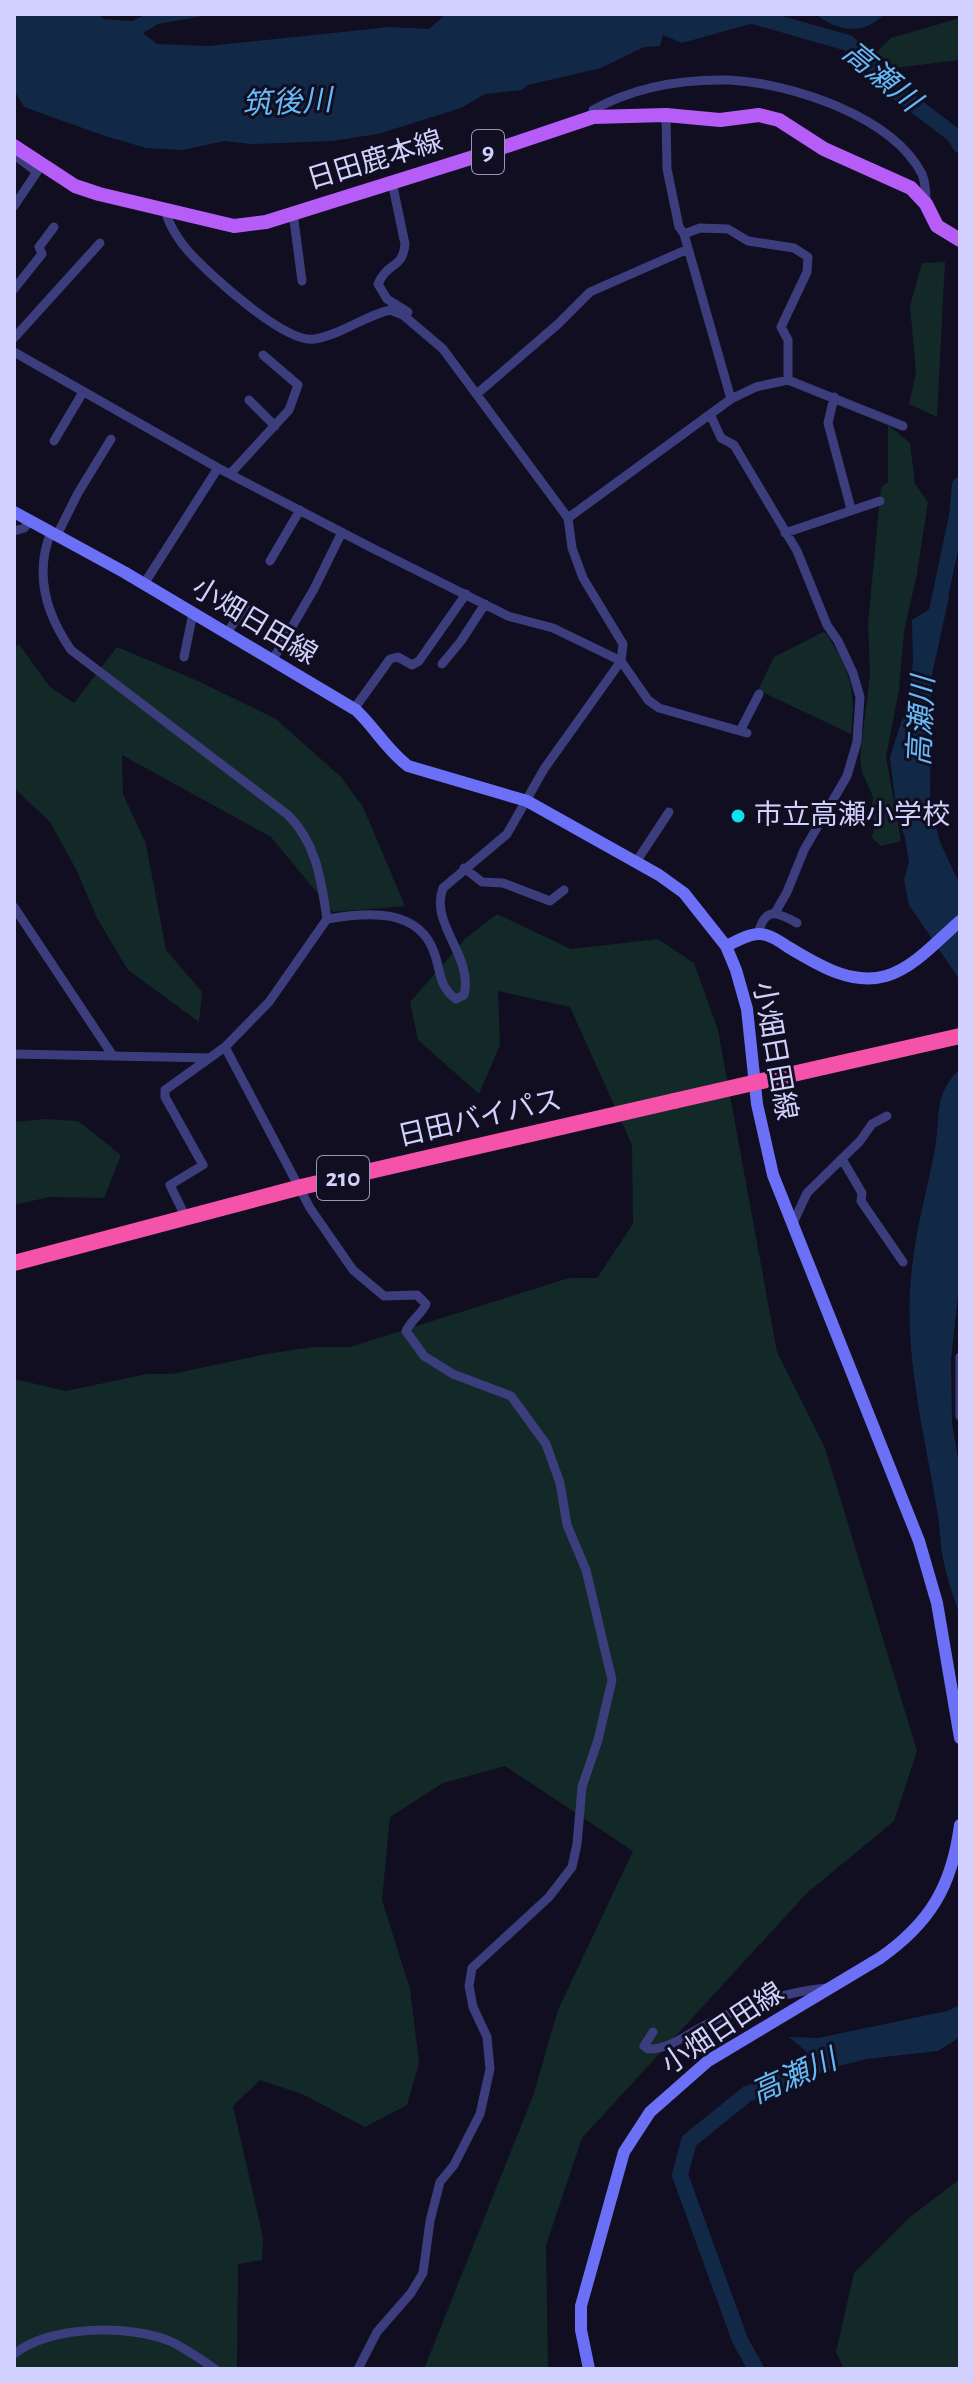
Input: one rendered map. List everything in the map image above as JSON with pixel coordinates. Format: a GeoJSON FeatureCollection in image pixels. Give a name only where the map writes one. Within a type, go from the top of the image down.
{"type":"FeatureCollection","features":[{"type":"Feature","properties":{"kind":"highway","name":"日田バイパス"},"geometry":{"type":"LineString","coordinates":[[14,1263],[301,1187],[960,1036]]}},
{"type":"Feature","properties":{"kind":"main road","name":"日田鹿本線"},"geometry":{"type":"LineString","coordinates":[[14,146],[75,186],[234,226],[251,225],[293,213],[593,117],[666,115],[720,120],[759,115],[770,117],[824,149],[911,188],[926,204],[937,226],[960,240]]}},
{"type":"Feature","properties":{"kind":"main road","name":"小畑日田線"},"geometry":{"type":"LineString","coordinates":[[14,512],[144,584],[354,709],[408,766],[527,801],[636,862],[684,893],[726,946],[747,1009],[757,1104],[773,1175],[919,1541],[937,1603],[960,1738]]}},
{"type":"Feature","properties":{"kind":"main road"},"geometry":{"type":"LineString","coordinates":[[726,946],[748,936],[766,935],[823,967],[845,976],[869,979],[887,976],[905,967],[960,921]]}},
{"type":"Feature","properties":{"kind":"main road","name":"小畑日田線"},"geometry":{"type":"LineString","coordinates":[[589,2369],[581,2330],[581,2306],[624,2152],[650,2112],[708,2061],[904,1941],[937,1902],[953,1867],[960,1825]]}},
{"type":"Feature","properties":{"kind":"street"},"geometry":{"type":"LineString","coordinates":[[593,110],[629,92],[690,82],[728,80],[788,90],[863,119],[888,135],[922,175],[926,204]]}},
{"type":"Feature","properties":{"kind":"street"},"geometry":{"type":"LineString","coordinates":[[666,115],[667,169],[679,227],[684,234],[731,399]]}},
{"type":"Feature","properties":{"kind":"street"},"geometry":{"type":"LineString","coordinates":[[14,155],[37,172],[14,206]]}},
{"type":"Feature","properties":{"kind":"street"},"geometry":{"type":"LineString","coordinates":[[392,182],[405,244],[404,254],[403,259],[384,273],[378,284],[387,299],[406,310],[434,341]]}},
{"type":"Feature","properties":{"kind":"street"},"geometry":{"type":"LineString","coordinates":[[165,209],[167,218],[187,250],[230,290],[295,336],[312,340],[390,310],[403,315],[443,349],[568,518],[572,548],[583,578],[623,644],[621,661],[544,769],[507,834],[443,888],[438,900],[440,912],[468,981],[464,995],[456,999],[447,993],[441,983],[435,954],[418,929],[399,917],[378,914],[327,919]]}},
{"type":"Feature","properties":{"kind":"street"},"geometry":{"type":"LineString","coordinates":[[293,213],[302,281]]}},
{"type":"Feature","properties":{"kind":"street"},"geometry":{"type":"LineString","coordinates":[[14,289],[42,254],[39,247],[54,227]]}},
{"type":"Feature","properties":{"kind":"street"},"geometry":{"type":"LineString","coordinates":[[684,234],[700,228],[728,229],[748,241],[794,248],[808,257],[807,272],[781,327],[788,340],[788,380]]}},
{"type":"Feature","properties":{"kind":"street"},"geometry":{"type":"LineString","coordinates":[[14,338],[100,243]]}},
{"type":"Feature","properties":{"kind":"street"},"geometry":{"type":"LineString","coordinates":[[478,393],[590,292],[688,249]]}},
{"type":"Feature","properties":{"kind":"street"},"geometry":{"type":"LineString","coordinates":[[14,352],[218,468],[342,532],[508,616],[553,628],[621,661],[648,700],[659,708],[744,732],[759,694]]}},
{"type":"Feature","properties":{"kind":"street"},"geometry":{"type":"LineString","coordinates":[[230,474],[289,410],[298,385],[263,355]]}},
{"type":"Feature","properties":{"kind":"street"},"geometry":{"type":"LineString","coordinates":[[568,518],[731,399],[756,387],[788,380],[903,426]]}},
{"type":"Feature","properties":{"kind":"street"},"geometry":{"type":"LineString","coordinates":[[54,441],[83,392]]}},
{"type":"Feature","properties":{"kind":"street"},"geometry":{"type":"LineString","coordinates":[[834,397],[828,423],[851,509]]}},
{"type":"Feature","properties":{"kind":"street"},"geometry":{"type":"LineString","coordinates":[[249,400],[275,426]]}},
{"type":"Feature","properties":{"kind":"street"},"geometry":{"type":"LineString","coordinates":[[710,414],[721,438],[734,445],[797,551],[827,625],[848,662],[860,697],[857,742],[847,776],[804,850],[775,913]]}},
{"type":"Feature","properties":{"kind":"street"},"geometry":{"type":"LineString","coordinates":[[111,439],[54,534],[43,561],[47,608],[71,650],[288,815],[301,829],[319,870],[327,919],[269,1002],[225,1047],[165,1090],[165,1097],[203,1165],[170,1185],[185,1216]]}},
{"type":"Feature","properties":{"kind":"street"},"geometry":{"type":"LineString","coordinates":[[144,584],[218,468]]}},
{"type":"Feature","properties":{"kind":"street"},"geometry":{"type":"LineString","coordinates":[[785,533],[880,501]]}},
{"type":"Feature","properties":{"kind":"street"},"geometry":{"type":"LineString","coordinates":[[270,561],[300,510]]}},
{"type":"Feature","properties":{"kind":"street"},"geometry":{"type":"LineString","coordinates":[[14,531],[24,528],[30,521]]}},
{"type":"Feature","properties":{"kind":"street"},"geometry":{"type":"LineString","coordinates":[[272,661],[314,589],[342,532]]}},
{"type":"Feature","properties":{"kind":"street"},"geometry":{"type":"LineString","coordinates":[[354,709],[390,659],[398,657],[416,664],[466,594]]}},
{"type":"Feature","properties":{"kind":"street"},"geometry":{"type":"LineString","coordinates":[[442,664],[485,604]]}},
{"type":"Feature","properties":{"kind":"street"},"geometry":{"type":"LineString","coordinates":[[227,633],[245,606]]}},
{"type":"Feature","properties":{"kind":"street"},"geometry":{"type":"LineString","coordinates":[[184,657],[193,613]]}},
{"type":"Feature","properties":{"kind":"street"},"geometry":{"type":"LineString","coordinates":[[636,862],[669,812]]}},
{"type":"Feature","properties":{"kind":"street"},"geometry":{"type":"LineString","coordinates":[[464,868],[482,882],[503,883],[550,901],[564,890]]}},
{"type":"Feature","properties":{"kind":"street"},"geometry":{"type":"LineString","coordinates":[[14,907],[113,1056]]}},
{"type":"Feature","properties":{"kind":"street"},"geometry":{"type":"LineString","coordinates":[[758,935],[761,921],[767,915],[775,913],[797,923]]}},
{"type":"Feature","properties":{"kind":"street"},"geometry":{"type":"LineString","coordinates":[[225,1047],[310,1208],[353,1270],[384,1296],[417,1295],[426,1304],[406,1331],[424,1356],[453,1374],[511,1396],[546,1444],[560,1483],[567,1525],[586,1570],[612,1680],[598,1740],[582,1787],[572,1867],[549,1897],[472,1968],[469,1986],[473,2007],[487,2037],[490,2069],[480,2114],[454,2165],[440,2182],[430,2221],[423,2273],[411,2293],[377,2332],[358,2369]]}},
{"type":"Feature","properties":{"kind":"street"},"geometry":{"type":"LineString","coordinates":[[14,1054],[210,1058]]}},
{"type":"Feature","properties":{"kind":"street"},"geometry":{"type":"LineString","coordinates":[[793,1223],[807,1193],[860,1141],[872,1124],[887,1116]]}},
{"type":"Feature","properties":{"kind":"street"},"geometry":{"type":"LineString","coordinates":[[842,1159],[862,1193],[861,1201],[903,1262]]}},
{"type":"Feature","properties":{"kind":"street"},"geometry":{"type":"LineString","coordinates":[[960,1357],[960,1416]]}},
{"type":"Feature","properties":{"kind":"street"},"geometry":{"type":"LineString","coordinates":[[653,2032],[645,2040],[644,2046],[648,2049],[669,2046],[744,2007],[806,1990],[831,1987]]}},
{"type":"Feature","properties":{"kind":"street"},"geometry":{"type":"LineString","coordinates":[[14,2354],[48,2339],[93,2329],[152,2336],[173,2342],[215,2369]]}},
{"type":"Feature","properties":{"kind":"green space"},"geometry":{"type":"Polygon","coordinates":[[[960,18],[960,60],[886,69],[875,54],[891,38],[960,18]]]}},
{"type":"Feature","properties":{"kind":"green space"},"geometry":{"type":"Polygon","coordinates":[[[945,262],[937,417],[909,404],[916,372],[910,306],[922,263],[945,262]]]}},
{"type":"Feature","properties":{"kind":"green space"},"geometry":{"type":"Polygon","coordinates":[[[888,425],[910,443],[915,484],[928,502],[904,631],[899,690],[886,757],[901,841],[881,846],[872,838],[875,822],[871,813],[873,797],[862,772],[860,757],[870,674],[868,623],[881,487],[888,482],[888,425]]]}},
{"type":"Feature","properties":{"kind":"green space"},"geometry":{"type":"Polygon","coordinates":[[[823,632],[835,648],[850,682],[853,705],[851,734],[758,690],[774,657],[823,632]]]}},
{"type":"Feature","properties":{"kind":"green space"},"geometry":{"type":"Polygon","coordinates":[[[19,644],[50,687],[74,703],[117,647],[198,681],[276,719],[341,777],[363,807],[405,906],[333,912],[271,837],[122,755],[123,794],[146,844],[166,950],[202,992],[199,1022],[128,970],[97,918],[76,869],[50,822],[14,788],[14,647],[19,644]]]}},
{"type":"Feature","properties":{"kind":"green space"},"geometry":{"type":"Polygon","coordinates":[[[497,914],[571,949],[658,939],[694,963],[718,1030],[777,1352],[825,1448],[917,1751],[894,1821],[807,1893],[582,2138],[546,2245],[548,2369],[424,2369],[533,2096],[558,2010],[633,1851],[505,1766],[443,1783],[390,1817],[382,1900],[410,1989],[419,2063],[407,2105],[365,2127],[302,2094],[260,2080],[233,2106],[263,2237],[262,2260],[238,2264],[237,2369],[14,2369],[14,1379],[66,1391],[147,1374],[172,1374],[266,1354],[313,1347],[350,1347],[569,1278],[597,1278],[633,1224],[632,1145],[570,1007],[498,991],[500,1045],[479,1094],[418,1040],[410,1002],[465,939],[497,914]]]}},
{"type":"Feature","properties":{"kind":"green space"},"geometry":{"type":"Polygon","coordinates":[[[45,1119],[78,1121],[121,1155],[104,1198],[49,1197],[14,1205],[14,1122],[45,1119]]]}},
{"type":"Feature","properties":{"kind":"green space"},"geometry":{"type":"Polygon","coordinates":[[[960,2179],[960,2369],[844,2369],[836,2352],[854,2273],[910,2217],[960,2179]]]}},
{"type":"Feature","properties":{"kind":"water","name":"筑後川"},"geometry":{"type":"Polygon","coordinates":[[[14,14],[98,14],[104,19],[132,21],[147,14],[215,14],[158,24],[143,33],[157,44],[208,46],[390,27],[429,29],[446,14],[758,14],[750,24],[682,43],[663,35],[660,46],[644,47],[601,68],[528,85],[522,90],[485,94],[461,108],[378,134],[332,141],[251,144],[224,141],[183,150],[146,148],[24,107],[14,90],[14,14]]]}},
{"type":"Feature","properties":{"kind":"water"},"geometry":{"type":"Polygon","coordinates":[[[812,14],[884,14],[866,27],[852,29],[829,23],[812,14]]]}},
{"type":"Feature","properties":{"kind":"water"},"geometry":{"type":"Polygon","coordinates":[[[949,597],[931,679],[930,803],[940,842],[960,885],[960,985],[909,905],[904,880],[909,862],[897,814],[890,757],[909,698],[913,662],[912,620],[949,597]]]}},
{"type":"Feature","properties":{"kind":"water"},"geometry":{"type":"Polygon","coordinates":[[[960,1069],[960,1277],[951,1359],[952,1423],[960,1471],[960,1617],[943,1559],[916,1389],[910,1298],[914,1253],[942,1096],[951,1078],[960,1069]]]}},
{"type":"Feature","properties":{"kind":"water"},"geometry":{"type":"Polygon","coordinates":[[[960,2005],[960,2037],[938,2051],[866,2059],[827,2069],[789,2037],[818,2038],[947,2011],[960,2005]]]}},
{"type":"Feature","properties":{"kind":"waterway","name":"高瀬川"},"geometry":{"type":"LineString","coordinates":[[746,14],[848,43],[896,91],[954,135],[960,145]]}},
{"type":"Feature","properties":{"kind":"waterway","name":"高瀬川"},"geometry":{"type":"LineString","coordinates":[[934,625],[957,516],[960,485]]}},
{"type":"Feature","properties":{"kind":"waterway","name":"高瀬川"},"geometry":{"type":"LineString","coordinates":[[756,2369],[740,2340],[680,2175],[689,2141],[747,2094],[839,2057]]}},
{"type":"Feature","properties":{"kind":"place","name":"市立高瀬小学校"},"geometry":{"type":"Point","coordinates":[738,816]}}]}
